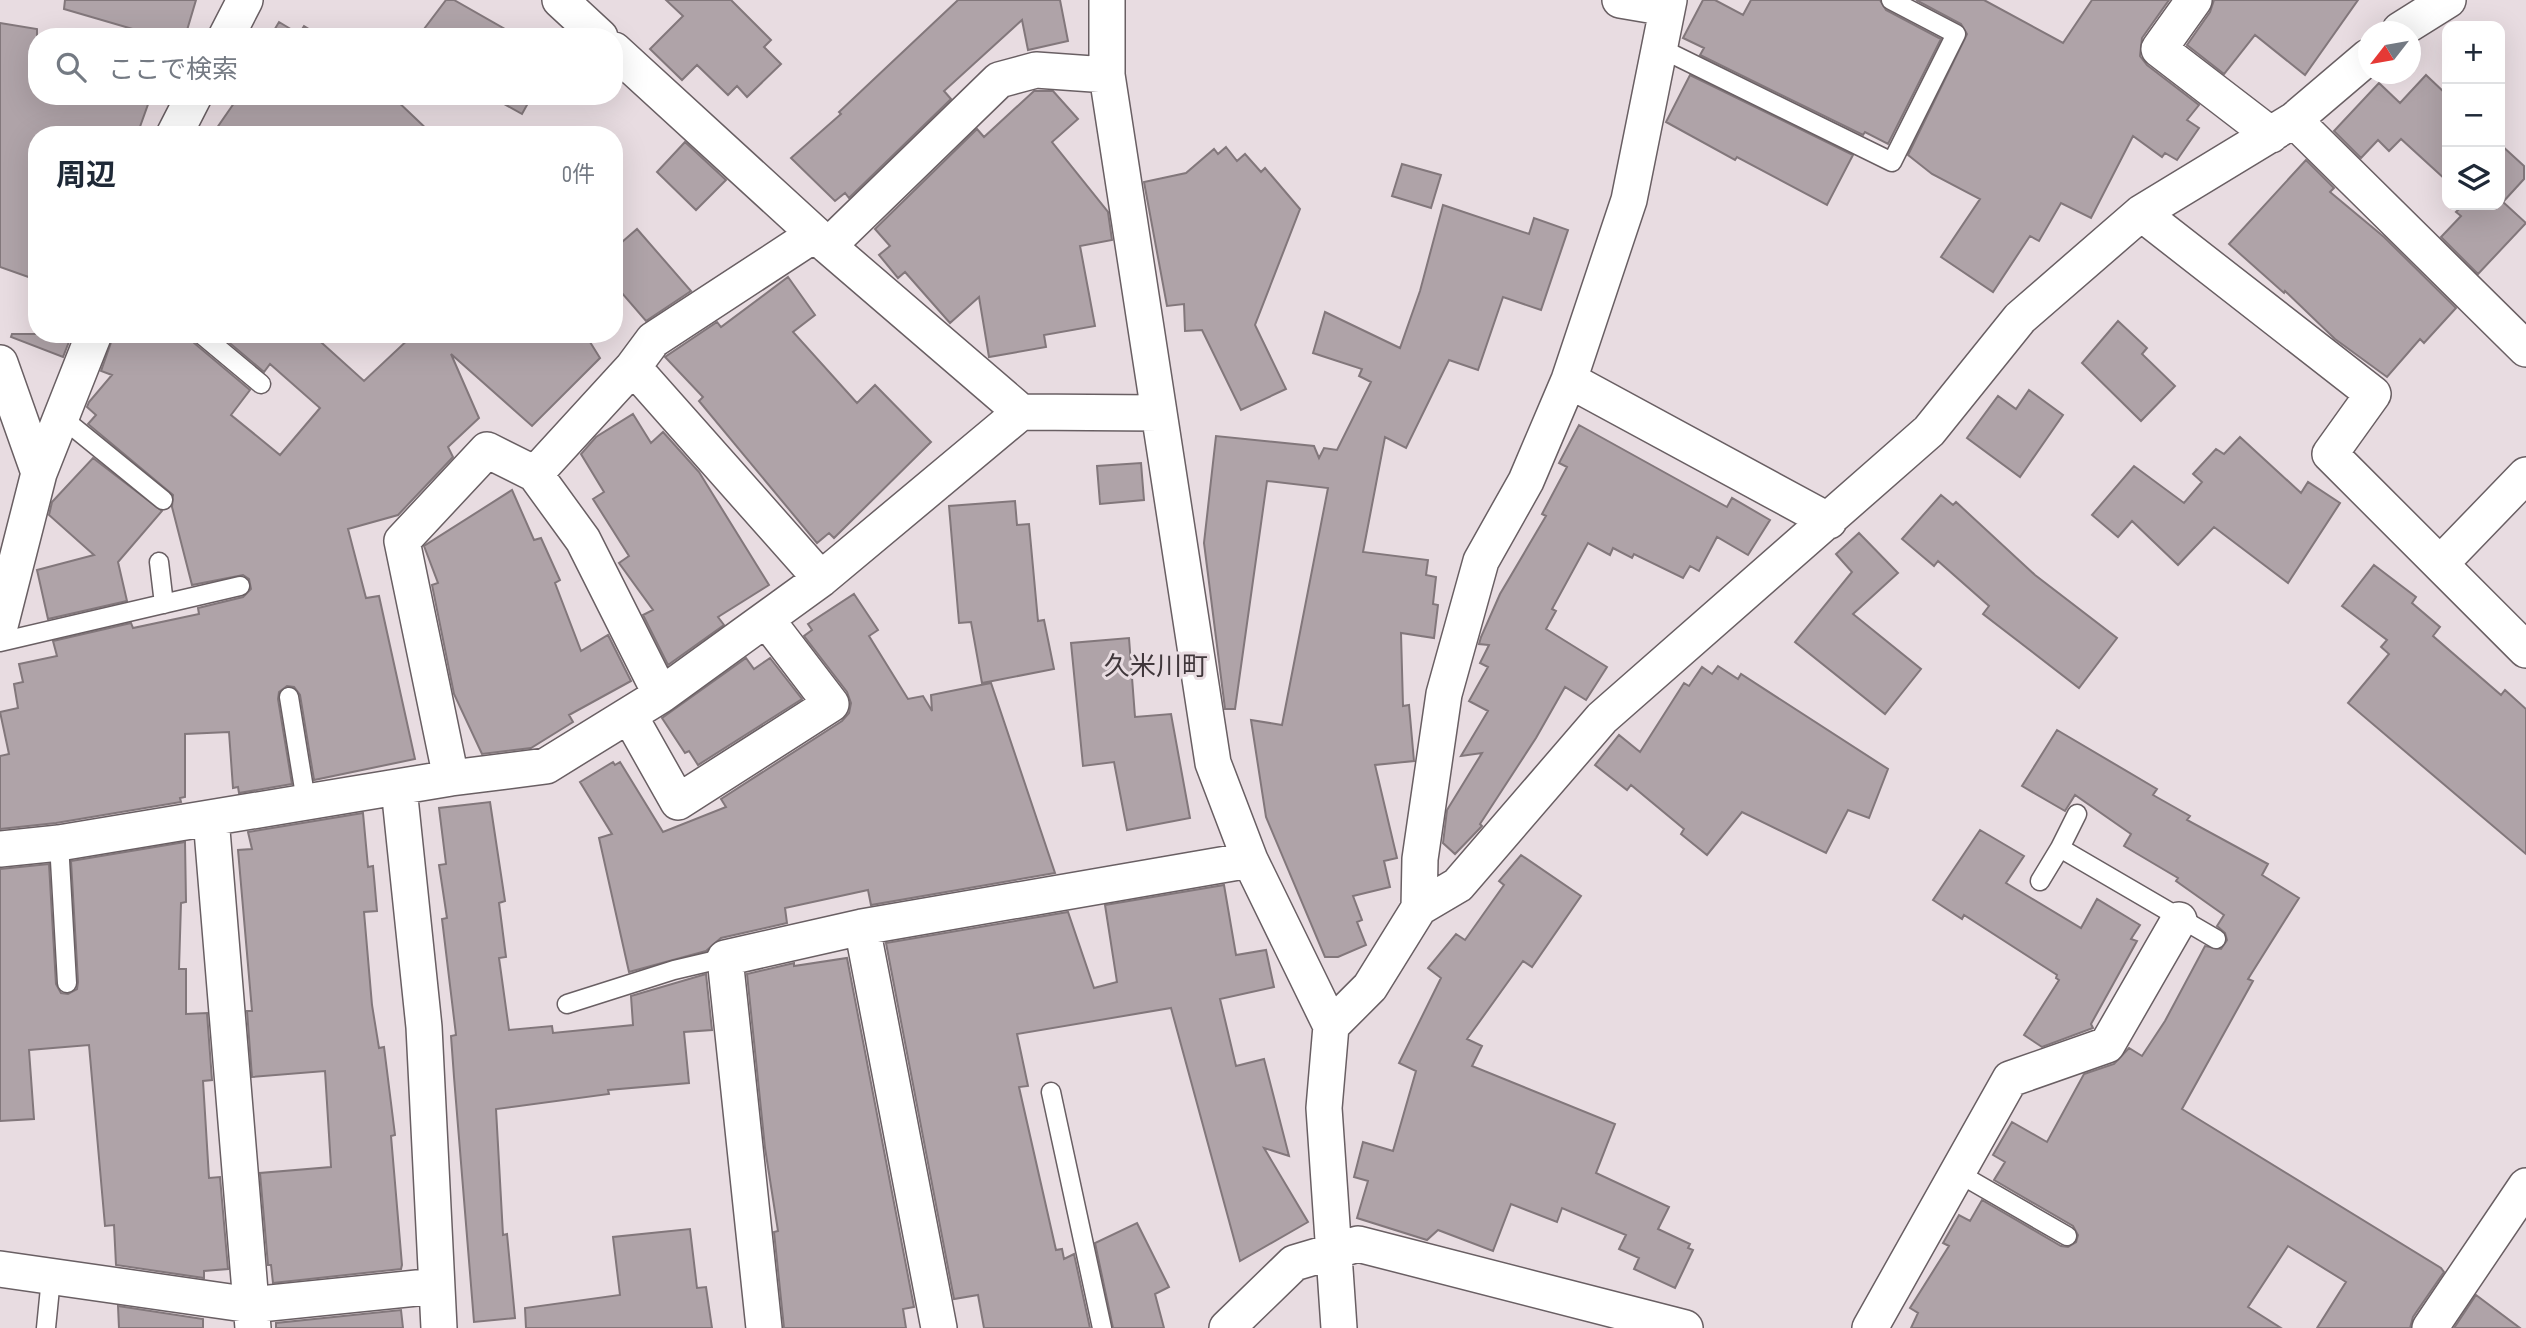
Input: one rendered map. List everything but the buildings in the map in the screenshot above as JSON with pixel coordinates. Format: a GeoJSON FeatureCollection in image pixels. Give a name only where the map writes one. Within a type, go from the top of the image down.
{"type":"FeatureCollection","features":[{"type":"Feature","properties":{"kind":"street"},"geometry":{"type":"LineString","coordinates":[[231,28],[245,0]]}},
{"type":"Feature","properties":{"kind":"street"},"geometry":{"type":"LineString","coordinates":[[560,0],[590,28]]}},
{"type":"Feature","properties":{"kind":"street"},"geometry":{"type":"LineString","coordinates":[[1108,0],[1107,75],[1213,763],[1250,860],[1331,1026],[1324,1108],[1339,1328]]}},
{"type":"Feature","properties":{"kind":"street"},"geometry":{"type":"LineString","coordinates":[[1419,908],[1420,859],[1444,694],[1481,561],[1526,481],[1569,380],[1629,200],[1668,4],[1620,0]]}},
{"type":"Feature","properties":{"kind":"street"},"geometry":{"type":"LineString","coordinates":[[2194,0],[2159,49],[2282,127],[2526,349]]}},
{"type":"Feature","properties":{"kind":"street"},"geometry":{"type":"LineString","coordinates":[[2406,21],[2418,0]]}},
{"type":"Feature","properties":{"kind":"street"},"geometry":{"type":"LineString","coordinates":[[2415,21],[2448,0]]}},
{"type":"Feature","properties":{"kind":"street"},"geometry":{"type":"LineString","coordinates":[[623,58],[822,240],[1021,412]]}},
{"type":"Feature","properties":{"kind":"street"},"geometry":{"type":"LineString","coordinates":[[1331,1026],[1370,987],[1419,908],[1458,885],[1602,718],[1929,431],[2020,318],[2141,213],[2282,127],[2358,65]]}},
{"type":"Feature","properties":{"kind":"street"},"geometry":{"type":"LineString","coordinates":[[535,474],[633,367],[653,340],[822,240],[999,80],[1036,70],[1107,75]]}},
{"type":"Feature","properties":{"kind":"street"},"geometry":{"type":"LineString","coordinates":[[179,126],[189,105]]}},
{"type":"Feature","properties":{"kind":"street"},"geometry":{"type":"LineString","coordinates":[[2141,213],[2373,394],[2330,454],[2526,650]]}},
{"type":"Feature","properties":{"kind":"street"},"geometry":{"type":"LineString","coordinates":[[0,626],[12,532],[39,473],[90,343]]}},
{"type":"Feature","properties":{"kind":"street"},"geometry":{"type":"LineString","coordinates":[[0,363],[39,473]]}},
{"type":"Feature","properties":{"kind":"street"},"geometry":{"type":"LineString","coordinates":[[633,367],[821,579]]}},
{"type":"Feature","properties":{"kind":"street"},"geometry":{"type":"LineString","coordinates":[[1569,380],[1829,521]]}},
{"type":"Feature","properties":{"kind":"street"},"geometry":{"type":"LineString","coordinates":[[0,849],[59,843],[451,778],[546,766],[661,695],[821,579],[1021,412],[1159,413]]}},
{"type":"Feature","properties":{"kind":"street"},"geometry":{"type":"LineString","coordinates":[[451,778],[401,541],[487,450],[535,474],[583,540],[661,695]]}},
{"type":"Feature","properties":{"kind":"street"},"geometry":{"type":"LineString","coordinates":[[2440,564],[2526,475]]}},
{"type":"Feature","properties":{"kind":"street"},"geometry":{"type":"LineString","coordinates":[[629,715],[678,802],[831,704],[766,619]]}},
{"type":"Feature","properties":{"kind":"street"},"geometry":{"type":"LineString","coordinates":[[399,788],[424,1027],[439,1328]]}},
{"type":"Feature","properties":{"kind":"street"},"geometry":{"type":"LineString","coordinates":[[211,818],[252,1316]]}},
{"type":"Feature","properties":{"kind":"street"},"geometry":{"type":"LineString","coordinates":[[764,1328],[725,958],[862,927],[1250,860]]}},
{"type":"Feature","properties":{"kind":"street"},"geometry":{"type":"LineString","coordinates":[[1870,1328],[2010,1079],[2107,1045],[2179,920]]}},
{"type":"Feature","properties":{"kind":"street"},"geometry":{"type":"LineString","coordinates":[[862,927],[939,1328]]}},
{"type":"Feature","properties":{"kind":"street"},"geometry":{"type":"LineString","coordinates":[[2430,1328],[2526,1186]]}},
{"type":"Feature","properties":{"kind":"street"},"geometry":{"type":"LineString","coordinates":[[1227,1328],[1294,1263],[1333,1249],[1358,1244],[1685,1328]]}},
{"type":"Feature","properties":{"kind":"street"},"geometry":{"type":"LineString","coordinates":[[0,1269],[252,1316],[436,1286]]}},
{"type":"Feature","properties":{"kind":"lane"},"geometry":{"type":"LineString","coordinates":[[1660,48],[1892,162],[1956,34],[1891,0]]}},
{"type":"Feature","properties":{"kind":"lane"},"geometry":{"type":"LineString","coordinates":[[212,343],[261,384]]}},
{"type":"Feature","properties":{"kind":"lane"},"geometry":{"type":"LineString","coordinates":[[61,417],[163,500]]}},
{"type":"Feature","properties":{"kind":"lane"},"geometry":{"type":"LineString","coordinates":[[159,562],[164,604]]}},
{"type":"Feature","properties":{"kind":"lane"},"geometry":{"type":"LineString","coordinates":[[0,642],[240,586]]}},
{"type":"Feature","properties":{"kind":"lane"},"geometry":{"type":"LineString","coordinates":[[289,698],[306,802]]}},
{"type":"Feature","properties":{"kind":"lane"},"geometry":{"type":"LineString","coordinates":[[2040,881],[2077,814]]}},
{"type":"Feature","properties":{"kind":"lane"},"geometry":{"type":"LineString","coordinates":[[59,843],[67,983]]}},
{"type":"Feature","properties":{"kind":"lane"},"geometry":{"type":"LineString","coordinates":[[2060,848],[2179,920],[2216,939]]}},
{"type":"Feature","properties":{"kind":"lane"},"geometry":{"type":"LineString","coordinates":[[567,1003],[674,970],[725,958]]}},
{"type":"Feature","properties":{"kind":"lane"},"geometry":{"type":"LineString","coordinates":[[1051,1092],[1102,1328]]}},
{"type":"Feature","properties":{"kind":"lane"},"geometry":{"type":"LineString","coordinates":[[1958,1172],[2067,1236]]}},
{"type":"Feature","properties":{"kind":"lane"},"geometry":{"type":"LineString","coordinates":[[46,1328],[51,1278]]}},
{"type":"Feature","properties":{"kind":"district","name":"久米川町"},"geometry":{"type":"Point","coordinates":[1156,666]}}]}
